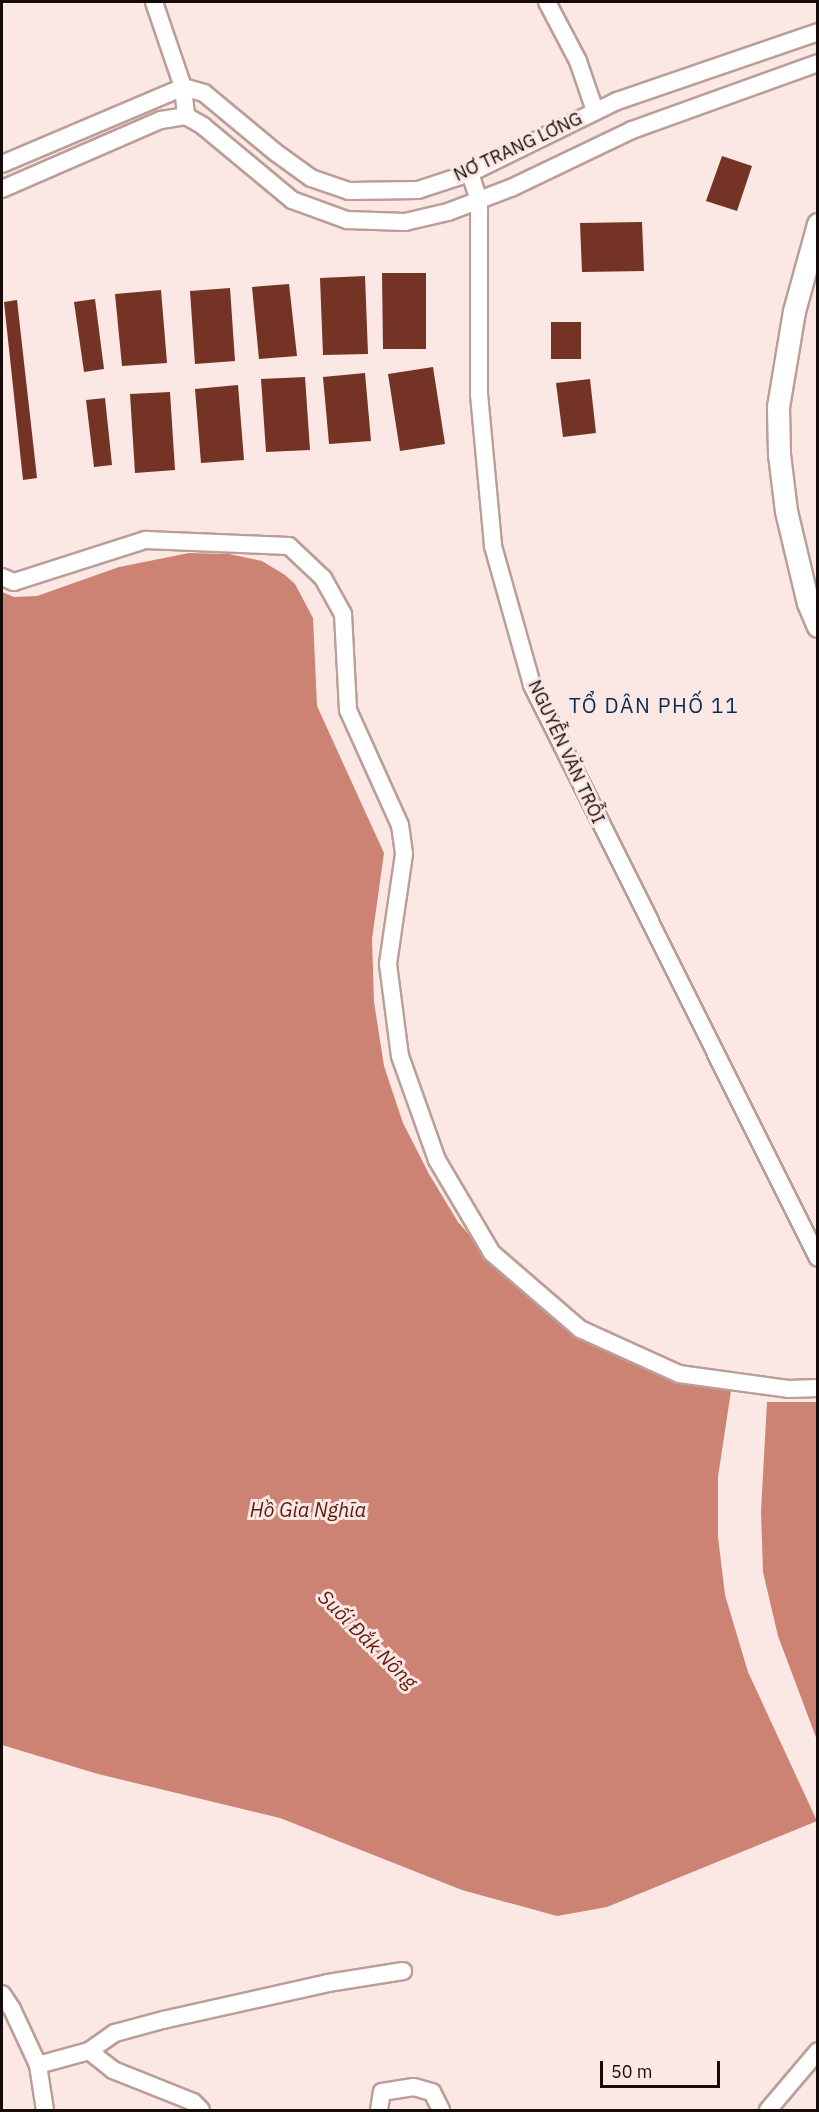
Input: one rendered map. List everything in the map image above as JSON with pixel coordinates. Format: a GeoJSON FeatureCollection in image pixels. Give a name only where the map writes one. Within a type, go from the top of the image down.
{"type":"FeatureCollection","features":[{"type":"Feature","properties":{"kind":"main road"},"geometry":{"type":"LineString","coordinates":[[818,224],[794,310],[778,407],[779,454],[786,511],[808,603],[818,626]]}},
{"type":"Feature","properties":{"kind":"street"},"geometry":{"type":"LineString","coordinates":[[2,189],[160,120],[186,116],[183,87],[156,2]]}},
{"type":"Feature","properties":{"kind":"street"},"geometry":{"type":"LineString","coordinates":[[547,2],[578,60],[596,111]]}},
{"type":"Feature","properties":{"kind":"street","name":"NƠ TRANG LƠNG"},"geometry":{"type":"LineString","coordinates":[[183,87],[204,93],[275,152],[311,178],[349,191],[418,190],[470,173],[617,101],[818,32]]}},
{"type":"Feature","properties":{"kind":"street","name":"NƠ TRANG LƠNG"},"geometry":{"type":"LineString","coordinates":[[186,116],[203,126],[292,200],[347,220],[405,222],[448,212],[632,130],[818,63]]}},
{"type":"Feature","properties":{"kind":"street"},"geometry":{"type":"LineString","coordinates":[[2,164],[183,87]]}},
{"type":"Feature","properties":{"kind":"street","name":"NGUYỄN VĂN TRỖI"},"geometry":{"type":"LineString","coordinates":[[470,173],[479,200],[479,394],[493,546],[532,685],[818,1258]]}},
{"type":"Feature","properties":{"kind":"street"},"geometry":{"type":"LineString","coordinates":[[2,577],[14,582],[146,540],[289,546],[323,578],[343,614],[348,710],[400,825],[404,854],[388,964],[400,1056],[437,1160],[492,1253],[580,1329],[679,1374],[788,1389],[818,1388]]}},
{"type":"Feature","properties":{"kind":"street"},"geometry":{"type":"LineString","coordinates":[[38,2066],[89,2051],[115,2033],[163,2020],[328,1983],[403,1971]]}},
{"type":"Feature","properties":{"kind":"street"},"geometry":{"type":"LineString","coordinates":[[2,1994],[12,2009],[38,2066],[45,2110]]}},
{"type":"Feature","properties":{"kind":"street"},"geometry":{"type":"LineString","coordinates":[[89,2051],[113,2070],[193,2102],[201,2110]]}},
{"type":"Feature","properties":{"kind":"street"},"geometry":{"type":"LineString","coordinates":[[768,2110],[818,2051]]}},
{"type":"Feature","properties":{"kind":"street"},"geometry":{"type":"LineString","coordinates":[[378,2110],[382,2092],[414,2087],[432,2092],[441,2110]]}},
{"type":"Feature","properties":{"kind":"water","name":"Hồ Gia Nghĩa"},"geometry":{"type":"Polygon","coordinates":[[[189,553],[229,554],[262,561],[295,584],[313,618],[317,706],[384,853],[372,939],[374,1002],[384,1066],[403,1123],[429,1174],[458,1222],[504,1274],[591,1336],[732,1384],[718,1477],[718,1537],[725,1595],[748,1672],[817,1821],[607,1907],[557,1916],[462,1890],[280,1818],[98,1774],[2,1745],[2,592],[14,597],[37,596],[119,567],[189,553]]]}},
{"type":"Feature","properties":{"kind":"water"},"geometry":{"type":"Polygon","coordinates":[[[767,1402],[817,1402],[817,1740],[778,1636],[763,1572],[761,1511],[767,1402]]]}},
{"type":"Feature","properties":{"kind":"building"},"geometry":{"type":"Polygon","coordinates":[[[722,156],[752,166],[737,211],[706,201],[722,156]]]}},
{"type":"Feature","properties":{"kind":"building"},"geometry":{"type":"Polygon","coordinates":[[[642,222],[644,271],[582,272],[580,223],[642,222]]]}},
{"type":"Feature","properties":{"kind":"building"},"geometry":{"type":"Polygon","coordinates":[[[382,273],[426,273],[426,349],[383,349],[382,273]]]}},
{"type":"Feature","properties":{"kind":"building"},"geometry":{"type":"Polygon","coordinates":[[[365,276],[368,354],[323,355],[320,278],[365,276]]]}},
{"type":"Feature","properties":{"kind":"building"},"geometry":{"type":"Polygon","coordinates":[[[289,284],[297,356],[259,359],[252,287],[289,284]]]}},
{"type":"Feature","properties":{"kind":"building"},"geometry":{"type":"Polygon","coordinates":[[[230,288],[235,361],[195,364],[190,291],[230,288]]]}},
{"type":"Feature","properties":{"kind":"building"},"geometry":{"type":"Polygon","coordinates":[[[161,290],[167,363],[122,366],[115,294],[161,290]]]}},
{"type":"Feature","properties":{"kind":"building"},"geometry":{"type":"Polygon","coordinates":[[[95,299],[104,369],[84,372],[74,302],[95,299]]]}},
{"type":"Feature","properties":{"kind":"building"},"geometry":{"type":"Polygon","coordinates":[[[17,300],[37,478],[23,480],[4,302],[17,300]]]}},
{"type":"Feature","properties":{"kind":"building"},"geometry":{"type":"Polygon","coordinates":[[[551,322],[581,322],[581,359],[551,359],[551,322]]]}},
{"type":"Feature","properties":{"kind":"building"},"geometry":{"type":"Polygon","coordinates":[[[433,367],[445,444],[400,451],[388,374],[433,367]]]}},
{"type":"Feature","properties":{"kind":"building"},"geometry":{"type":"Polygon","coordinates":[[[365,373],[371,441],[329,444],[323,377],[365,373]]]}},
{"type":"Feature","properties":{"kind":"building"},"geometry":{"type":"Polygon","coordinates":[[[305,377],[310,450],[266,452],[261,379],[305,377]]]}},
{"type":"Feature","properties":{"kind":"building"},"geometry":{"type":"Polygon","coordinates":[[[590,379],[596,433],[563,437],[556,383],[590,379]]]}},
{"type":"Feature","properties":{"kind":"building"},"geometry":{"type":"Polygon","coordinates":[[[238,385],[244,460],[201,463],[195,389],[238,385]]]}},
{"type":"Feature","properties":{"kind":"building"},"geometry":{"type":"Polygon","coordinates":[[[170,392],[175,470],[135,473],[130,394],[170,392]]]}},
{"type":"Feature","properties":{"kind":"building"},"geometry":{"type":"Polygon","coordinates":[[[105,398],[112,465],[94,467],[86,400],[105,398]]]}},
{"type":"Feature","properties":{"kind":"district","name":"TỔ DÂN PHỐ 11"},"geometry":{"type":"Point","coordinates":[654,705]}},
{"type":"Feature","properties":{"kind":"water label","name":"Suối Đắk Nông"},"geometry":{"type":"Point","coordinates":[368,1639]}}]}
